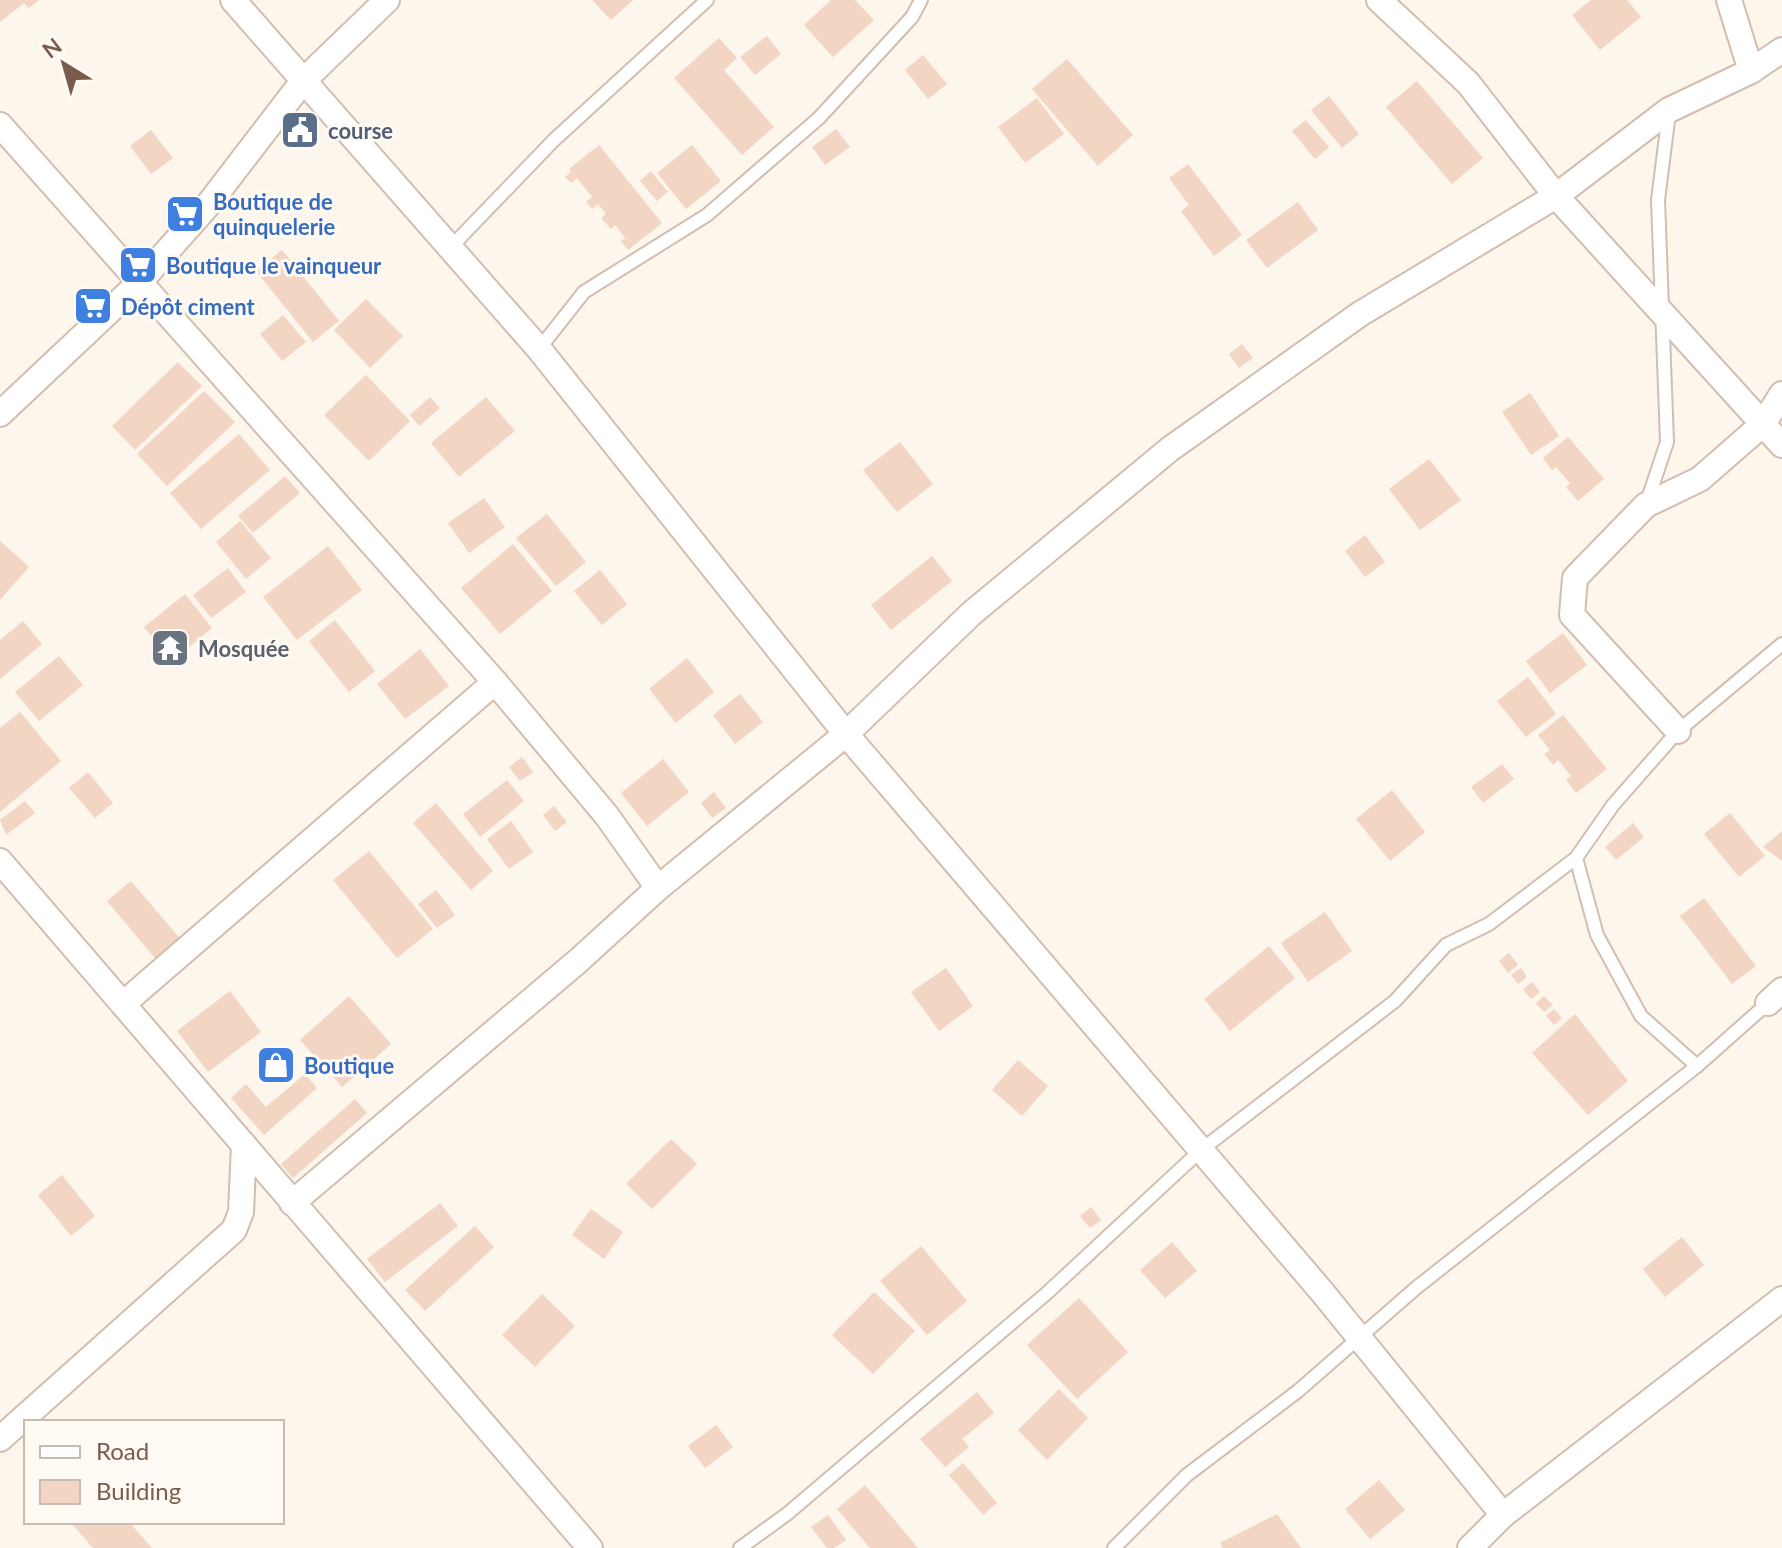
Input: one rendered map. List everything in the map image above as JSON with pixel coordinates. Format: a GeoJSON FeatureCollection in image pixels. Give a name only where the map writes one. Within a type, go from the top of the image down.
{"type":"FeatureCollection","features":[{"type":"Feature","properties":{"kind":"street"},"geometry":{"type":"LineString","coordinates":[[233,0],[539,349],[846,734],[1201,1150],[1503,1515]]}},
{"type":"Feature","properties":{"kind":"street"},"geometry":{"type":"LineString","coordinates":[[0,414],[138,284],[208,205],[303,81],[387,0]]}},
{"type":"Feature","properties":{"kind":"street"},"geometry":{"type":"LineString","coordinates":[[1379,0],[1468,83],[1556,196],[1664,310],[1782,445]]}},
{"type":"Feature","properties":{"kind":"street"},"geometry":{"type":"LineString","coordinates":[[1729,0],[1751,71]]}},
{"type":"Feature","properties":{"kind":"street"},"geometry":{"type":"LineString","coordinates":[[292,1203],[578,961],[658,888],[846,734],[972,613],[1170,449],[1360,314],[1556,196],[1669,110],[1751,71],[1782,50]]}},
{"type":"Feature","properties":{"kind":"street"},"geometry":{"type":"LineString","coordinates":[[0,125],[138,284],[495,682],[607,816],[658,888]]}},
{"type":"Feature","properties":{"kind":"street"},"geometry":{"type":"LineString","coordinates":[[1678,731],[1572,615],[1575,578],[1646,505],[1700,479],[1763,424],[1782,394]]}},
{"type":"Feature","properties":{"kind":"street"},"geometry":{"type":"LineString","coordinates":[[123,1004],[495,682]]}},
{"type":"Feature","properties":{"kind":"street"},"geometry":{"type":"LineString","coordinates":[[0,861],[590,1548]]}},
{"type":"Feature","properties":{"kind":"street"},"geometry":{"type":"LineString","coordinates":[[0,1439],[234,1230],[241,1212],[244,1145]]}},
{"type":"Feature","properties":{"kind":"street"},"geometry":{"type":"LineString","coordinates":[[1470,1548],[1503,1515],[1782,1299]]}},
{"type":"Feature","properties":{"kind":"lane"},"geometry":{"type":"LineString","coordinates":[[450,248],[554,140],[707,0]]}},
{"type":"Feature","properties":{"kind":"lane"},"geometry":{"type":"LineString","coordinates":[[539,349],[584,292],[707,215],[819,118],[912,17],[921,0]]}},
{"type":"Feature","properties":{"kind":"lane"},"geometry":{"type":"LineString","coordinates":[[1646,505],[1667,442],[1658,200],[1669,110]]}},
{"type":"Feature","properties":{"kind":"lane"},"geometry":{"type":"LineString","coordinates":[[740,1548],[787,1514],[1047,1293],[1201,1150],[1395,1001],[1446,945],[1489,924],[1576,858],[1613,805],[1678,731],[1782,644]]}},
{"type":"Feature","properties":{"kind":"lane"},"geometry":{"type":"LineString","coordinates":[[1576,858],[1597,935],[1641,1016],[1697,1066]]}},
{"type":"Feature","properties":{"kind":"lane"},"geometry":{"type":"LineString","coordinates":[[1114,1548],[1187,1475],[1298,1391],[1416,1288],[1697,1066],[1775,996]]}},
{"type":"Feature","properties":{"kind":"building"},"geometry":{"type":"Polygon","coordinates":[[[0,0],[39,0],[29,8],[24,3],[0,22],[0,0]]]}},
{"type":"Feature","properties":{"kind":"building"},"geometry":{"type":"Polygon","coordinates":[[[592,0],[633,0],[611,20],[592,0]]]}},
{"type":"Feature","properties":{"kind":"building"},"geometry":{"type":"Polygon","coordinates":[[[831,0],[855,0],[874,20],[833,57],[804,25],[831,0]]]}},
{"type":"Feature","properties":{"kind":"building"},"geometry":{"type":"Polygon","coordinates":[[[1591,0],[1627,0],[1641,17],[1600,50],[1572,15],[1591,0]]]}},
{"type":"Feature","properties":{"kind":"building"},"geometry":{"type":"Polygon","coordinates":[[[767,36],[781,54],[755,75],[740,57],[767,36]]]}},
{"type":"Feature","properties":{"kind":"building"},"geometry":{"type":"Polygon","coordinates":[[[719,38],[737,58],[724,70],[774,127],[742,155],[674,78],[719,38]]]}},
{"type":"Feature","properties":{"kind":"building"},"geometry":{"type":"Polygon","coordinates":[[[923,55],[947,84],[928,99],[905,70],[923,55]]]}},
{"type":"Feature","properties":{"kind":"building"},"geometry":{"type":"Polygon","coordinates":[[[1067,59],[1133,135],[1098,166],[1032,89],[1067,59]]]}},
{"type":"Feature","properties":{"kind":"building"},"geometry":{"type":"Polygon","coordinates":[[[1417,81],[1483,158],[1452,184],[1386,107],[1417,81]]]}},
{"type":"Feature","properties":{"kind":"building"},"geometry":{"type":"Polygon","coordinates":[[[1329,96],[1359,134],[1342,148],[1311,110],[1329,96]]]}},
{"type":"Feature","properties":{"kind":"building"},"geometry":{"type":"Polygon","coordinates":[[[1037,98],[1064,134],[1025,163],[998,127],[1037,98]]]}},
{"type":"Feature","properties":{"kind":"building"},"geometry":{"type":"Polygon","coordinates":[[[1306,120],[1329,147],[1315,159],[1292,131],[1306,120]]]}},
{"type":"Feature","properties":{"kind":"building"},"geometry":{"type":"Polygon","coordinates":[[[836,129],[850,147],[825,165],[812,147],[836,129]]]}},
{"type":"Feature","properties":{"kind":"building"},"geometry":{"type":"Polygon","coordinates":[[[151,130],[173,158],[151,174],[130,146],[151,130]]]}},
{"type":"Feature","properties":{"kind":"building"},"geometry":{"type":"Polygon","coordinates":[[[599,145],[662,223],[628,250],[621,241],[625,238],[615,225],[611,229],[601,218],[606,214],[598,204],[592,209],[586,202],[592,197],[577,178],[571,183],[565,177],[571,172],[569,169],[599,145]]]}},
{"type":"Feature","properties":{"kind":"building"},"geometry":{"type":"Polygon","coordinates":[[[692,145],[721,181],[686,209],[657,173],[692,145]]]}},
{"type":"Feature","properties":{"kind":"building"},"geometry":{"type":"Polygon","coordinates":[[[1188,164],[1242,235],[1214,256],[1181,211],[1189,205],[1169,178],[1188,164]]]}},
{"type":"Feature","properties":{"kind":"building"},"geometry":{"type":"Polygon","coordinates":[[[651,171],[668,192],[657,201],[640,181],[651,171]]]}},
{"type":"Feature","properties":{"kind":"building"},"geometry":{"type":"Polygon","coordinates":[[[1298,202],[1318,230],[1267,268],[1246,240],[1298,202]]]}},
{"type":"Feature","properties":{"kind":"building"},"geometry":{"type":"Polygon","coordinates":[[[282,250],[339,321],[313,342],[256,271],[282,250]]]}},
{"type":"Feature","properties":{"kind":"building"},"geometry":{"type":"Polygon","coordinates":[[[366,299],[403,336],[370,368],[334,330],[366,299]]]}},
{"type":"Feature","properties":{"kind":"building"},"geometry":{"type":"Polygon","coordinates":[[[283,315],[306,342],[282,361],[260,334],[283,315]]]}},
{"type":"Feature","properties":{"kind":"building"},"geometry":{"type":"Polygon","coordinates":[[[1242,344],[1253,358],[1239,368],[1229,354],[1242,344]]]}},
{"type":"Feature","properties":{"kind":"building"},"geometry":{"type":"Polygon","coordinates":[[[178,362],[202,386],[135,450],[112,426],[178,362]]]}},
{"type":"Feature","properties":{"kind":"building"},"geometry":{"type":"Polygon","coordinates":[[[366,375],[410,421],[369,461],[324,415],[366,375]]]}},
{"type":"Feature","properties":{"kind":"building"},"geometry":{"type":"Polygon","coordinates":[[[204,391],[235,422],[167,486],[137,454],[204,391]]]}},
{"type":"Feature","properties":{"kind":"building"},"geometry":{"type":"Polygon","coordinates":[[[1530,393],[1559,436],[1531,455],[1502,412],[1530,393]]]}},
{"type":"Feature","properties":{"kind":"building"},"geometry":{"type":"Polygon","coordinates":[[[430,397],[440,408],[419,426],[410,415],[430,397]]]}},
{"type":"Feature","properties":{"kind":"building"},"geometry":{"type":"Polygon","coordinates":[[[486,397],[515,431],[459,477],[431,443],[486,397]]]}},
{"type":"Feature","properties":{"kind":"building"},"geometry":{"type":"Polygon","coordinates":[[[239,434],[270,470],[201,529],[170,493],[239,434]]]}},
{"type":"Feature","properties":{"kind":"building"},"geometry":{"type":"Polygon","coordinates":[[[1568,437],[1604,479],[1578,501],[1566,487],[1570,483],[1556,467],[1552,470],[1543,458],[1568,437]]]}},
{"type":"Feature","properties":{"kind":"building"},"geometry":{"type":"Polygon","coordinates":[[[900,442],[933,484],[897,512],[863,470],[900,442]]]}},
{"type":"Feature","properties":{"kind":"building"},"geometry":{"type":"Polygon","coordinates":[[[1429,459],[1461,500],[1420,530],[1389,489],[1429,459]]]}},
{"type":"Feature","properties":{"kind":"building"},"geometry":{"type":"Polygon","coordinates":[[[285,476],[300,493],[253,533],[238,516],[285,476]]]}},
{"type":"Feature","properties":{"kind":"building"},"geometry":{"type":"Polygon","coordinates":[[[484,498],[505,527],[469,553],[448,523],[484,498]]]}},
{"type":"Feature","properties":{"kind":"building"},"geometry":{"type":"Polygon","coordinates":[[[547,514],[586,562],[556,586],[516,538],[547,514]]]}},
{"type":"Feature","properties":{"kind":"building"},"geometry":{"type":"Polygon","coordinates":[[[240,521],[271,558],[246,579],[216,542],[240,521]]]}},
{"type":"Feature","properties":{"kind":"building"},"geometry":{"type":"Polygon","coordinates":[[[1365,535],[1385,562],[1365,577],[1345,551],[1365,535]]]}},
{"type":"Feature","properties":{"kind":"building"},"geometry":{"type":"Polygon","coordinates":[[[0,541],[29,567],[0,600],[0,541]]]}},
{"type":"Feature","properties":{"kind":"building"},"geometry":{"type":"Polygon","coordinates":[[[513,544],[552,591],[500,634],[461,588],[513,544]]]}},
{"type":"Feature","properties":{"kind":"building"},"geometry":{"type":"Polygon","coordinates":[[[328,546],[362,590],[297,640],[263,597],[328,546]]]}},
{"type":"Feature","properties":{"kind":"building"},"geometry":{"type":"Polygon","coordinates":[[[932,556],[952,581],[891,630],[871,605],[932,556]]]}},
{"type":"Feature","properties":{"kind":"building"},"geometry":{"type":"Polygon","coordinates":[[[228,568],[246,592],[211,618],[193,595],[228,568]]]}},
{"type":"Feature","properties":{"kind":"building"},"geometry":{"type":"Polygon","coordinates":[[[600,570],[627,604],[602,625],[574,591],[600,570]]]}},
{"type":"Feature","properties":{"kind":"building"},"geometry":{"type":"Polygon","coordinates":[[[185,594],[212,628],[172,661],[144,627],[185,594]]]}},
{"type":"Feature","properties":{"kind":"building"},"geometry":{"type":"Polygon","coordinates":[[[335,620],[375,671],[349,692],[309,641],[335,620]]]}},
{"type":"Feature","properties":{"kind":"building"},"geometry":{"type":"Polygon","coordinates":[[[23,621],[42,644],[0,679],[0,640],[23,621]]]}},
{"type":"Feature","properties":{"kind":"building"},"geometry":{"type":"Polygon","coordinates":[[[1563,633],[1587,665],[1550,693],[1526,661],[1563,633]]]}},
{"type":"Feature","properties":{"kind":"building"},"geometry":{"type":"Polygon","coordinates":[[[420,649],[449,686],[405,719],[377,684],[420,649]]]}},
{"type":"Feature","properties":{"kind":"building"},"geometry":{"type":"Polygon","coordinates":[[[59,656],[83,685],[39,721],[15,692],[59,656]]]}},
{"type":"Feature","properties":{"kind":"building"},"geometry":{"type":"Polygon","coordinates":[[[687,658],[714,692],[676,723],[649,689],[687,658]]]}},
{"type":"Feature","properties":{"kind":"building"},"geometry":{"type":"Polygon","coordinates":[[[1528,677],[1556,714],[1526,737],[1497,701],[1528,677]]]}},
{"type":"Feature","properties":{"kind":"building"},"geometry":{"type":"Polygon","coordinates":[[[740,694],[763,722],[735,744],[713,715],[740,694]]]}},
{"type":"Feature","properties":{"kind":"building"},"geometry":{"type":"Polygon","coordinates":[[[20,712],[61,761],[0,812],[0,728],[20,712]]]}},
{"type":"Feature","properties":{"kind":"building"},"geometry":{"type":"Polygon","coordinates":[[[1563,715],[1607,769],[1576,793],[1566,780],[1571,776],[1558,760],[1553,765],[1544,754],[1550,750],[1538,735],[1563,715]]]}},
{"type":"Feature","properties":{"kind":"building"},"geometry":{"type":"Polygon","coordinates":[[[522,757],[533,772],[520,781],[509,767],[522,757]]]}},
{"type":"Feature","properties":{"kind":"building"},"geometry":{"type":"Polygon","coordinates":[[[663,759],[689,792],[647,826],[621,793],[663,759]]]}},
{"type":"Feature","properties":{"kind":"building"},"geometry":{"type":"Polygon","coordinates":[[[1502,764],[1514,779],[1483,803],[1471,787],[1502,764]]]}},
{"type":"Feature","properties":{"kind":"building"},"geometry":{"type":"Polygon","coordinates":[[[88,772],[113,803],[95,818],[69,788],[88,772]]]}},
{"type":"Feature","properties":{"kind":"building"},"geometry":{"type":"Polygon","coordinates":[[[507,780],[524,801],[480,837],[463,814],[507,780]]]}},
{"type":"Feature","properties":{"kind":"building"},"geometry":{"type":"Polygon","coordinates":[[[1392,790],[1425,832],[1390,861],[1356,819],[1392,790]]]}},
{"type":"Feature","properties":{"kind":"building"},"geometry":{"type":"Polygon","coordinates":[[[714,792],[726,808],[712,818],[701,803],[714,792]]]}},
{"type":"Feature","properties":{"kind":"building"},"geometry":{"type":"Polygon","coordinates":[[[25,801],[35,813],[6,835],[0,820],[25,801]]]}},
{"type":"Feature","properties":{"kind":"building"},"geometry":{"type":"Polygon","coordinates":[[[436,803],[493,871],[471,890],[413,823],[436,803]]]}},
{"type":"Feature","properties":{"kind":"building"},"geometry":{"type":"Polygon","coordinates":[[[554,806],[567,822],[555,831],[543,815],[554,806]]]}},
{"type":"Feature","properties":{"kind":"building"},"geometry":{"type":"Polygon","coordinates":[[[1730,813],[1765,856],[1739,877],[1704,834],[1730,813]]]}},
{"type":"Feature","properties":{"kind":"building"},"geometry":{"type":"Polygon","coordinates":[[[511,821],[533,852],[509,869],[487,839],[511,821]]]}},
{"type":"Feature","properties":{"kind":"building"},"geometry":{"type":"Polygon","coordinates":[[[1633,823],[1644,837],[1616,860],[1605,847],[1633,823]]]}},
{"type":"Feature","properties":{"kind":"building"},"geometry":{"type":"Polygon","coordinates":[[[1782,831],[1782,861],[1763,847],[1782,831]]]}},
{"type":"Feature","properties":{"kind":"building"},"geometry":{"type":"Polygon","coordinates":[[[369,851],[433,929],[397,958],[333,880],[369,851]]]}},
{"type":"Feature","properties":{"kind":"building"},"geometry":{"type":"Polygon","coordinates":[[[131,881],[183,942],[159,963],[107,901],[131,881]]]}},
{"type":"Feature","properties":{"kind":"building"},"geometry":{"type":"Polygon","coordinates":[[[436,890],[455,915],[437,928],[418,904],[436,890]]]}},
{"type":"Feature","properties":{"kind":"building"},"geometry":{"type":"Polygon","coordinates":[[[1704,898],[1756,966],[1732,984],[1680,916],[1704,898]]]}},
{"type":"Feature","properties":{"kind":"building"},"geometry":{"type":"Polygon","coordinates":[[[1325,912],[1352,951],[1308,982],[1281,943],[1325,912]]]}},
{"type":"Feature","properties":{"kind":"building"},"geometry":{"type":"Polygon","coordinates":[[[1269,946],[1295,978],[1230,1031],[1204,999],[1269,946]]]}},
{"type":"Feature","properties":{"kind":"building"},"geometry":{"type":"Polygon","coordinates":[[[1509,953],[1518,965],[1508,973],[1499,961],[1509,953]]]}},
{"type":"Feature","properties":{"kind":"building"},"geometry":{"type":"Polygon","coordinates":[[[946,968],[973,1006],[939,1031],[911,992],[946,968]]]}},
{"type":"Feature","properties":{"kind":"building"},"geometry":{"type":"Polygon","coordinates":[[[1521,968],[1527,977],[1518,984],[1511,975],[1521,968]]]}},
{"type":"Feature","properties":{"kind":"building"},"geometry":{"type":"Polygon","coordinates":[[[1532,982],[1540,992],[1531,999],[1523,989],[1532,982]]]}},
{"type":"Feature","properties":{"kind":"building"},"geometry":{"type":"Polygon","coordinates":[[[230,991],[261,1032],[208,1072],[177,1031],[230,991]]]}},
{"type":"Feature","properties":{"kind":"building"},"geometry":{"type":"Polygon","coordinates":[[[349,996],[391,1044],[342,1087],[300,1040],[349,996]]]}},
{"type":"Feature","properties":{"kind":"building"},"geometry":{"type":"Polygon","coordinates":[[[1544,996],[1553,1005],[1544,1012],[1536,1003],[1544,996]]]}},
{"type":"Feature","properties":{"kind":"building"},"geometry":{"type":"Polygon","coordinates":[[[1554,1009],[1562,1018],[1554,1025],[1546,1016],[1554,1009]]]}},
{"type":"Feature","properties":{"kind":"building"},"geometry":{"type":"Polygon","coordinates":[[[1575,1014],[1628,1081],[1588,1115],[1532,1053],[1575,1014]]]}},
{"type":"Feature","properties":{"kind":"building"},"geometry":{"type":"Polygon","coordinates":[[[1018,1060],[1048,1086],[1022,1116],[992,1090],[1018,1060]]]}},
{"type":"Feature","properties":{"kind":"building"},"geometry":{"type":"Polygon","coordinates":[[[305,1074],[317,1088],[264,1135],[231,1098],[246,1084],[266,1107],[305,1074]]]}},
{"type":"Feature","properties":{"kind":"building"},"geometry":{"type":"Polygon","coordinates":[[[355,1099],[367,1113],[293,1178],[281,1164],[355,1099]]]}},
{"type":"Feature","properties":{"kind":"building"},"geometry":{"type":"Polygon","coordinates":[[[671,1139],[697,1164],[652,1209],[626,1184],[671,1139]]]}},
{"type":"Feature","properties":{"kind":"building"},"geometry":{"type":"Polygon","coordinates":[[[62,1175],[95,1216],[71,1236],[38,1195],[62,1175]]]}},
{"type":"Feature","properties":{"kind":"building"},"geometry":{"type":"Polygon","coordinates":[[[440,1203],[458,1226],[385,1282],[367,1259],[440,1203]]]}},
{"type":"Feature","properties":{"kind":"building"},"geometry":{"type":"Polygon","coordinates":[[[1091,1207],[1101,1220],[1090,1228],[1080,1216],[1091,1207]]]}},
{"type":"Feature","properties":{"kind":"building"},"geometry":{"type":"Polygon","coordinates":[[[591,1209],[623,1232],[604,1259],[572,1235],[591,1209]]]}},
{"type":"Feature","properties":{"kind":"building"},"geometry":{"type":"Polygon","coordinates":[[[475,1226],[494,1247],[425,1311],[405,1290],[475,1226]]]}},
{"type":"Feature","properties":{"kind":"building"},"geometry":{"type":"Polygon","coordinates":[[[1682,1237],[1704,1265],[1665,1297],[1643,1269],[1682,1237]]]}},
{"type":"Feature","properties":{"kind":"building"},"geometry":{"type":"Polygon","coordinates":[[[1172,1242],[1197,1271],[1165,1298],[1140,1270],[1172,1242]]]}},
{"type":"Feature","properties":{"kind":"building"},"geometry":{"type":"Polygon","coordinates":[[[921,1246],[967,1301],[927,1335],[880,1281],[921,1246]]]}},
{"type":"Feature","properties":{"kind":"building"},"geometry":{"type":"Polygon","coordinates":[[[874,1292],[915,1331],[873,1374],[832,1335],[874,1292]]]}},
{"type":"Feature","properties":{"kind":"building"},"geometry":{"type":"Polygon","coordinates":[[[542,1294],[575,1326],[535,1367],[502,1335],[542,1294]]]}},
{"type":"Feature","properties":{"kind":"building"},"geometry":{"type":"Polygon","coordinates":[[[1079,1298],[1128,1352],[1077,1399],[1027,1345],[1079,1298]]]}},
{"type":"Feature","properties":{"kind":"building"},"geometry":{"type":"Polygon","coordinates":[[[1059,1389],[1088,1418],[1047,1460],[1018,1430],[1059,1389]]]}},
{"type":"Feature","properties":{"kind":"building"},"geometry":{"type":"Polygon","coordinates":[[[977,1392],[994,1413],[962,1439],[969,1447],[945,1467],[920,1439],[977,1392]]]}},
{"type":"Feature","properties":{"kind":"building"},"geometry":{"type":"Polygon","coordinates":[[[716,1425],[733,1447],[705,1468],[688,1446],[716,1425]]]}},
{"type":"Feature","properties":{"kind":"building"},"geometry":{"type":"Polygon","coordinates":[[[963,1463],[997,1503],[983,1515],[949,1475],[963,1463]]]}},
{"type":"Feature","properties":{"kind":"building"},"geometry":{"type":"Polygon","coordinates":[[[1379,1480],[1405,1510],[1370,1539],[1345,1509],[1379,1480]]]}},
{"type":"Feature","properties":{"kind":"building"},"geometry":{"type":"Polygon","coordinates":[[[865,1485],[918,1548],[870,1548],[837,1509],[865,1485]]]}},
{"type":"Feature","properties":{"kind":"building"},"geometry":{"type":"Polygon","coordinates":[[[1277,1514],[1301,1548],[1223,1548],[1220,1543],[1277,1514]]]}},
{"type":"Feature","properties":{"kind":"building"},"geometry":{"type":"Polygon","coordinates":[[[828,1515],[846,1540],[834,1548],[827,1548],[811,1527],[828,1515]]]}},
{"type":"Feature","properties":{"kind":"building"},"geometry":{"type":"Polygon","coordinates":[[[131,1524],[152,1548],[93,1548],[73,1525],[131,1524]]]}},
{"type":"Feature","properties":{"kind":"place","name":"course"},"geometry":{"type":"Point","coordinates":[300,130]}},
{"type":"Feature","properties":{"kind":"place","name":"Boutique de quinquelerie"},"geometry":{"type":"Point","coordinates":[185,214]}},
{"type":"Feature","properties":{"kind":"place","name":"Boutique le vainqueur"},"geometry":{"type":"Point","coordinates":[138,265]}},
{"type":"Feature","properties":{"kind":"place","name":"Dépôt ciment"},"geometry":{"type":"Point","coordinates":[93,306]}},
{"type":"Feature","properties":{"kind":"place","name":"Mosquée"},"geometry":{"type":"Point","coordinates":[170,648]}},
{"type":"Feature","properties":{"kind":"place","name":"Boutique"},"geometry":{"type":"Point","coordinates":[276,1065]}}]}
